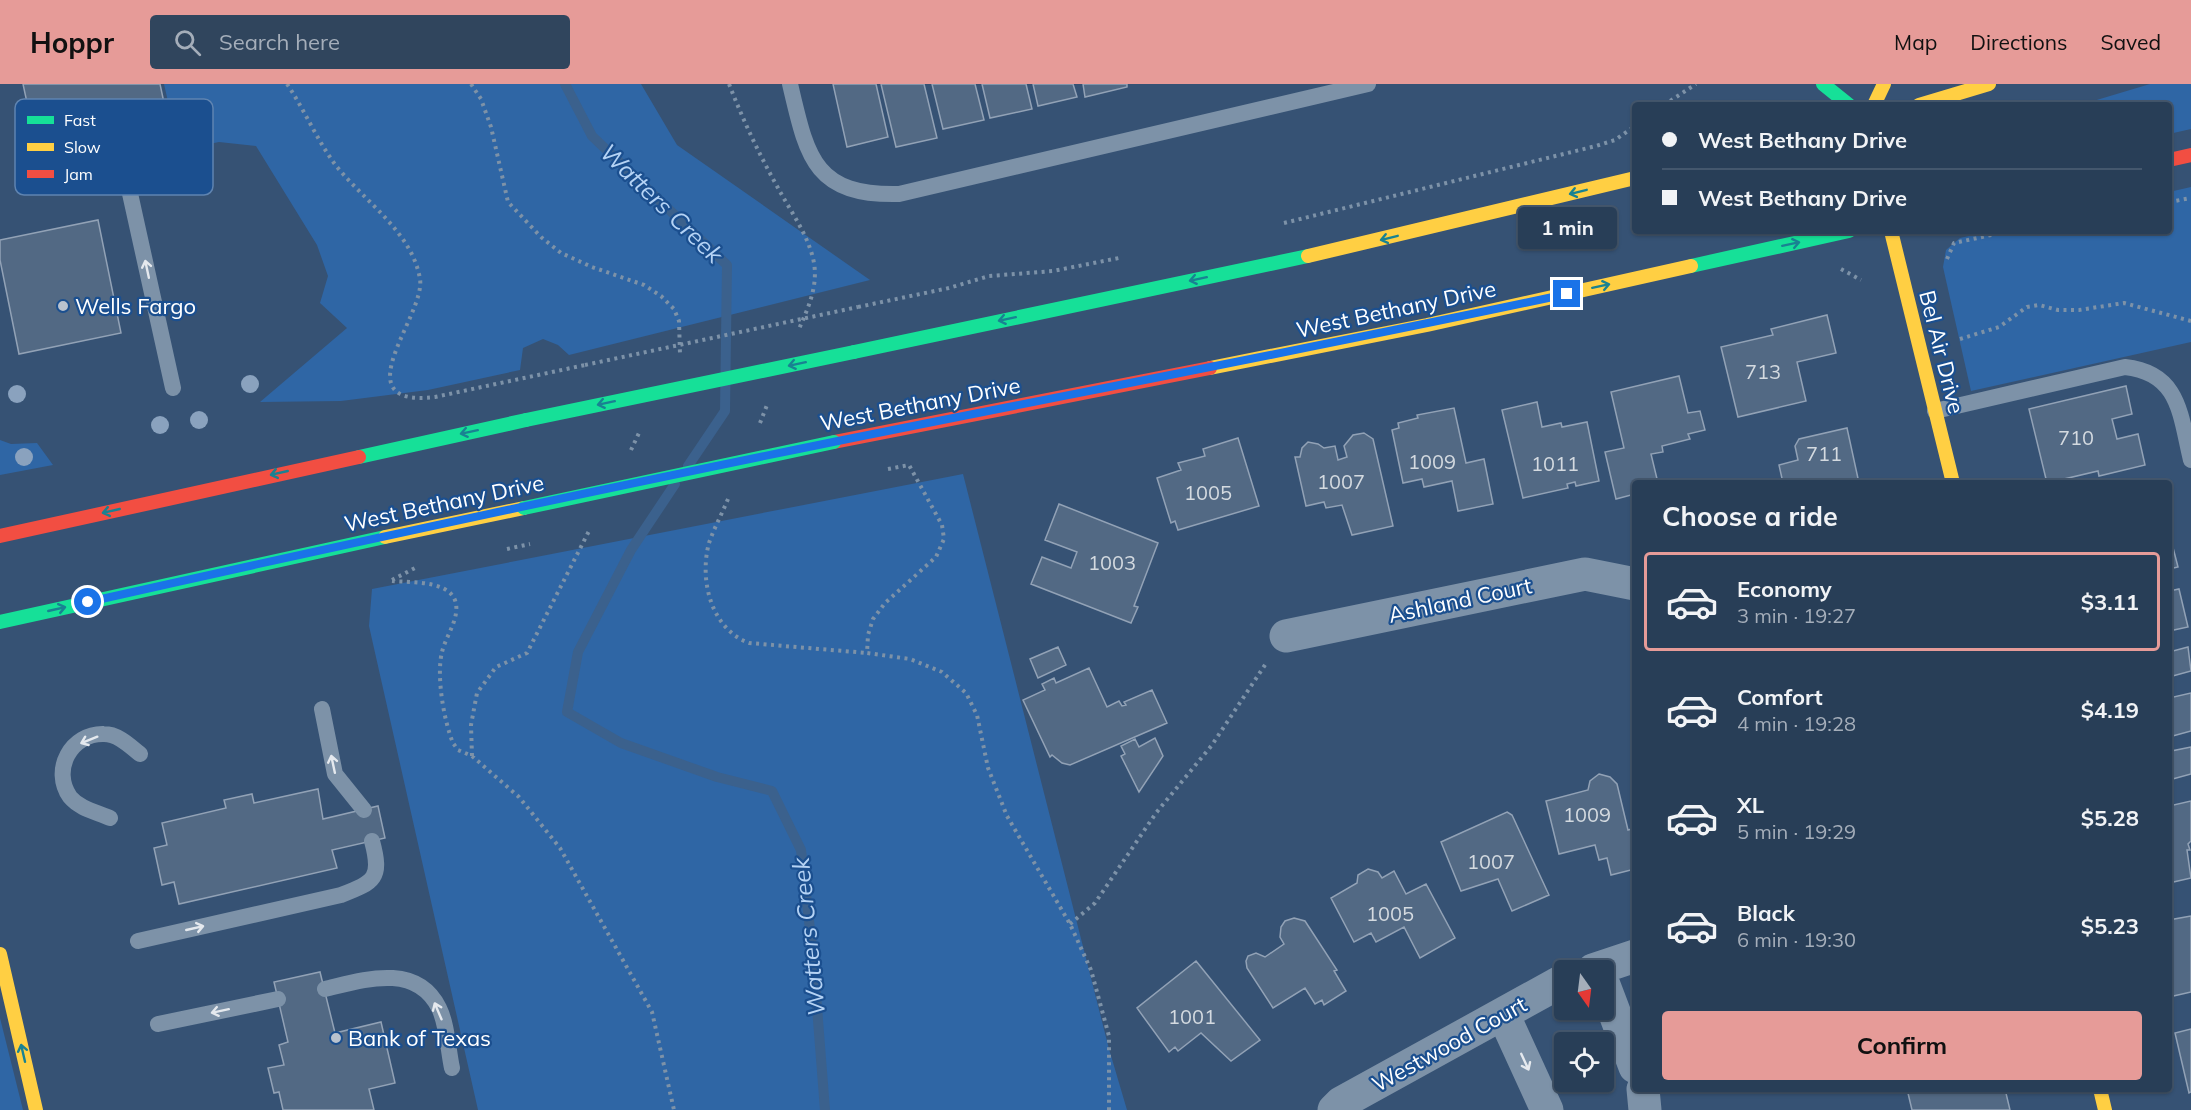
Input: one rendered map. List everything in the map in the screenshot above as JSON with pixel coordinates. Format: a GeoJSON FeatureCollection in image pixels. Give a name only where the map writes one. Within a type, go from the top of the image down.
{"type":"FeatureCollection","features":[{"type":"Feature","properties":{"kind":"main road"},"geometry":{"type":"LineString","coordinates":[[1823,84],[1845,102]]}},
{"type":"Feature","properties":{"kind":"main road"},"geometry":{"type":"LineString","coordinates":[[1875,102],[1884,84]]}},
{"type":"Feature","properties":{"kind":"main road"},"geometry":{"type":"LineString","coordinates":[[1929,102],[1989,84]]}},
{"type":"Feature","properties":{"kind":"main road"},"geometry":{"type":"LineString","coordinates":[[2172,159],[2191,155]]}},
{"type":"Feature","properties":{"kind":"main road"},"geometry":{"type":"LineString","coordinates":[[0,536],[526,420],[1377,241],[1632,179]]}},
{"type":"Feature","properties":{"kind":"main road","name":"West Bethany Drive"},"geometry":{"type":"LineString","coordinates":[[0,622],[330,548],[834,442],[1427,325],[1836,234]]}},
{"type":"Feature","properties":{"kind":"main road","name":"Bel Air Drive"},"geometry":{"type":"LineString","coordinates":[[1892,234],[1952,480]]}},
{"type":"Feature","properties":{"kind":"main road"},"geometry":{"type":"LineString","coordinates":[[0,954],[36,1110]]}},
{"type":"Feature","properties":{"kind":"main road"},"geometry":{"type":"LineString","coordinates":[[2101,1092],[2105,1110]]}},
{"type":"Feature","properties":{"kind":"street","name":"Ashland Court"},"geometry":{"type":"LineString","coordinates":[[1286,636],[1585,574],[1632,583]]}},
{"type":"Feature","properties":{"kind":"street"},"geometry":{"type":"LineString","coordinates":[[1614,966],[1632,957]]}},
{"type":"Feature","properties":{"kind":"street","name":"Westwood Court"},"geometry":{"type":"LineString","coordinates":[[1334,1110],[1341,1103],[1554,986]]}},
{"type":"Feature","properties":{"kind":"street"},"geometry":{"type":"LineString","coordinates":[[1503,1014],[1547,1110]]}},
{"type":"Feature","properties":{"kind":"street"},"geometry":{"type":"LineString","coordinates":[[1614,1014],[1632,1059]]}},
{"type":"Feature","properties":{"kind":"street"},"geometry":{"type":"LineString","coordinates":[[1643,1092],[1645,1110]]}},
{"type":"Feature","properties":{"kind":"lane"},"geometry":{"type":"LineString","coordinates":[[790,84],[803,140],[812,162],[828,178],[873,195],[900,194],[1368,84]]}},
{"type":"Feature","properties":{"kind":"lane"},"geometry":{"type":"LineString","coordinates":[[131,195],[173,388]]}},
{"type":"Feature","properties":{"kind":"lane"},"geometry":{"type":"LineString","coordinates":[[1935,411],[2125,367],[2142,369],[2157,376],[2169,387],[2177,403],[2191,460]]}},
{"type":"Feature","properties":{"kind":"lane"},"geometry":{"type":"LineString","coordinates":[[322,709],[335,774],[364,810]]}},
{"type":"Feature","properties":{"kind":"lane"},"geometry":{"type":"LineString","coordinates":[[110,818],[83,808],[70,797],[63,781],[63,765],[70,749],[87,738],[104,734],[121,739],[140,754]]}},
{"type":"Feature","properties":{"kind":"lane"},"geometry":{"type":"LineString","coordinates":[[138,941],[341,895],[366,885],[377,873],[378,861],[372,841]]}},
{"type":"Feature","properties":{"kind":"lane"},"geometry":{"type":"LineString","coordinates":[[325,989],[378,977],[405,978],[425,991],[439,1008],[452,1068]]}},
{"type":"Feature","properties":{"kind":"lane"},"geometry":{"type":"LineString","coordinates":[[158,1024],[278,999]]}},
{"type":"Feature","properties":{"kind":"path"},"geometry":{"type":"LineString","coordinates":[[287,84],[333,162],[399,234],[417,264],[422,290],[393,356],[391,383],[400,396],[413,400],[950,288],[989,276],[1053,271],[1123,257]]}},
{"type":"Feature","properties":{"kind":"path"},"geometry":{"type":"LineString","coordinates":[[729,84],[755,145],[809,246],[813,262],[811,302],[797,335]]}},
{"type":"Feature","properties":{"kind":"path"},"geometry":{"type":"LineString","coordinates":[[1669,102],[1696,84]]}},
{"type":"Feature","properties":{"kind":"path"},"geometry":{"type":"LineString","coordinates":[[1272,226],[1596,146],[1615,140],[1632,128]]}},
{"type":"Feature","properties":{"kind":"path"},"geometry":{"type":"LineString","coordinates":[[2172,201],[2191,198]]}},
{"type":"Feature","properties":{"kind":"path"},"geometry":{"type":"LineString","coordinates":[[1947,259],[1954,243],[1996,234]]}},
{"type":"Feature","properties":{"kind":"path"},"geometry":{"type":"LineString","coordinates":[[1960,339],[1999,327],[2027,307],[2039,305],[2058,310],[2079,310],[2124,303],[2191,321]]}},
{"type":"Feature","properties":{"kind":"path"},"geometry":{"type":"LineString","coordinates":[[755,434],[769,401]]}},
{"type":"Feature","properties":{"kind":"path"},"geometry":{"type":"LineString","coordinates":[[867,653],[867,635],[873,619],[885,603],[936,557],[944,539],[942,525],[909,465],[886,470]]}},
{"type":"Feature","properties":{"kind":"path"},"geometry":{"type":"LineString","coordinates":[[732,489],[709,544],[706,563],[706,578],[713,608],[726,630],[737,639],[750,643],[910,659],[942,672],[966,693],[977,715],[988,768],[1007,816],[1070,924],[1091,970],[1109,1036],[1109,1110]]}},
{"type":"Feature","properties":{"kind":"path"},"geometry":{"type":"LineString","coordinates":[[496,551],[507,549]]}},
{"type":"Feature","properties":{"kind":"path"},"geometry":{"type":"LineString","coordinates":[[422,567],[411,569],[392,581],[434,584],[450,593],[454,599],[456,614],[441,654],[440,676],[453,743],[458,750],[472,756],[519,797],[560,848],[652,1012],[674,1110]]}},
{"type":"Feature","properties":{"kind":"path"},"geometry":{"type":"LineString","coordinates":[[1070,924],[1095,903],[1150,821],[1212,745],[1227,718],[1286,636]]}},
{"type":"Feature","properties":{"kind":"shaded area"},"geometry":{"type":"Polygon","coordinates":[[[164,84],[641,84],[677,145],[870,280],[569,355],[558,345],[543,339],[523,348],[520,370],[428,390],[341,401],[260,402],[347,328],[320,303],[328,276],[317,245],[256,146],[213,143],[213,99],[167,99],[164,84]]]}},
{"type":"Feature","properties":{"kind":"shaded area"},"geometry":{"type":"Polygon","coordinates":[[[2150,84],[2191,84],[2191,129],[2172,133],[2172,102],[2090,102],[2150,84]]]}},
{"type":"Feature","properties":{"kind":"shaded area"},"geometry":{"type":"Polygon","coordinates":[[[2191,187],[2191,342],[1971,391],[1943,267],[1946,250],[1960,238],[1977,234],[2172,234],[2172,191],[2191,187]]]}},
{"type":"Feature","properties":{"kind":"shaded area"},"geometry":{"type":"Polygon","coordinates":[[[0,440],[11,444],[37,443],[53,465],[0,475],[0,440]]]}},
{"type":"Feature","properties":{"kind":"shaded area"},"geometry":{"type":"Polygon","coordinates":[[[963,474],[1109,1049],[1127,1110],[478,1110],[369,626],[372,589],[963,474]]]}},
{"type":"Feature","properties":{"kind":"shaded area"},"geometry":{"type":"Polygon","coordinates":[[[0,1018],[23,1110],[0,1110],[0,1018]]]}},
{"type":"Feature","properties":{"kind":"building"},"geometry":{"type":"Polygon","coordinates":[[[23,84],[160,84],[163,99],[26,99],[23,84]]]}},
{"type":"Feature","properties":{"kind":"building"},"geometry":{"type":"Polygon","coordinates":[[[833,84],[876,84],[888,137],[847,147],[833,84]]]}},
{"type":"Feature","properties":{"kind":"building"},"geometry":{"type":"Polygon","coordinates":[[[881,84],[924,84],[937,138],[896,147],[881,84]]]}},
{"type":"Feature","properties":{"kind":"building"},"geometry":{"type":"Polygon","coordinates":[[[932,84],[975,84],[984,120],[943,129],[932,84]]]}},
{"type":"Feature","properties":{"kind":"building"},"geometry":{"type":"Polygon","coordinates":[[[982,84],[1026,84],[1032,109],[990,118],[982,84]]]}},
{"type":"Feature","properties":{"kind":"building"},"geometry":{"type":"Polygon","coordinates":[[[1033,84],[1073,84],[1077,97],[1038,106],[1033,84]]]}},
{"type":"Feature","properties":{"kind":"building"},"geometry":{"type":"Polygon","coordinates":[[[1083,84],[1127,84],[1127,87],[1085,97],[1083,84]]]}},
{"type":"Feature","properties":{"kind":"building","name":"Wells Fargo"},"geometry":{"type":"Polygon","coordinates":[[[98,220],[121,333],[19,354],[0,260],[0,240],[98,220]]]}},
{"type":"Feature","properties":{"kind":"building"},"geometry":{"type":"Polygon","coordinates":[[[1827,315],[1836,353],[1797,362],[1806,401],[1738,417],[1721,347],[1773,335],[1771,329],[1827,315]]]}},
{"type":"Feature","properties":{"kind":"building"},"geometry":{"type":"Polygon","coordinates":[[[1679,376],[1688,413],[1700,411],[1705,430],[1688,434],[1690,439],[1662,446],[1663,452],[1651,454],[1657,480],[1632,480],[1632,495],[1616,499],[1605,452],[1624,448],[1611,392],[1679,376]]]}},
{"type":"Feature","properties":{"kind":"building"},"geometry":{"type":"Polygon","coordinates":[[[2126,386],[2132,414],[2112,419],[2117,439],[2138,434],[2145,465],[2099,476],[2098,471],[2060,480],[2046,480],[2029,409],[2126,386]]]}},
{"type":"Feature","properties":{"kind":"building"},"geometry":{"type":"Polygon","coordinates":[[[1537,402],[1542,427],[1561,423],[1562,427],[1587,422],[1599,481],[1576,486],[1575,482],[1567,484],[1568,488],[1523,498],[1502,410],[1537,402]]]}},
{"type":"Feature","properties":{"kind":"building"},"geometry":{"type":"Polygon","coordinates":[[[1454,408],[1466,463],[1484,459],[1493,504],[1458,511],[1452,481],[1424,487],[1422,479],[1403,483],[1392,430],[1399,428],[1398,423],[1418,418],[1417,415],[1454,408]]]}},
{"type":"Feature","properties":{"kind":"building"},"geometry":{"type":"Polygon","coordinates":[[[1847,428],[1858,480],[1782,480],[1779,465],[1798,460],[1795,446],[1799,439],[1847,428]]]}},
{"type":"Feature","properties":{"kind":"building"},"geometry":{"type":"Polygon","coordinates":[[[1364,433],[1373,439],[1393,526],[1352,535],[1342,505],[1326,508],[1324,502],[1306,506],[1295,457],[1300,457],[1302,448],[1308,442],[1324,448],[1335,446],[1338,460],[1347,457],[1344,446],[1353,435],[1364,433]]]}},
{"type":"Feature","properties":{"kind":"building"},"geometry":{"type":"Polygon","coordinates":[[[1238,438],[1259,506],[1178,530],[1175,521],[1171,523],[1157,478],[1181,470],[1178,463],[1205,456],[1203,449],[1238,438]]]}},
{"type":"Feature","properties":{"kind":"building"},"geometry":{"type":"Polygon","coordinates":[[[1059,504],[1158,543],[1134,606],[1138,607],[1131,623],[1031,584],[1042,557],[1071,568],[1077,552],[1045,540],[1059,504]]]}},
{"type":"Feature","properties":{"kind":"building"},"geometry":{"type":"Polygon","coordinates":[[[2172,544],[2178,567],[2172,568],[2172,544]]]}},
{"type":"Feature","properties":{"kind":"building"},"geometry":{"type":"Polygon","coordinates":[[[2179,589],[2188,627],[2172,630],[2172,590],[2179,589]]]}},
{"type":"Feature","properties":{"kind":"building"},"geometry":{"type":"Polygon","coordinates":[[[1058,647],[1066,665],[1038,678],[1030,659],[1058,647]]]}},
{"type":"Feature","properties":{"kind":"building"},"geometry":{"type":"Polygon","coordinates":[[[2188,647],[2191,671],[2172,676],[2172,651],[2188,647]]]}},
{"type":"Feature","properties":{"kind":"building"},"geometry":{"type":"Polygon","coordinates":[[[1089,668],[1107,707],[1119,701],[1122,706],[1126,705],[1124,702],[1152,690],[1167,723],[1070,765],[1062,763],[1052,755],[1050,757],[1023,700],[1045,690],[1042,684],[1054,678],[1056,683],[1089,668]]]}},
{"type":"Feature","properties":{"kind":"building"},"geometry":{"type":"Polygon","coordinates":[[[2191,693],[2191,731],[2172,736],[2172,697],[2191,693]]]}},
{"type":"Feature","properties":{"kind":"building"},"geometry":{"type":"Polygon","coordinates":[[[1155,738],[1163,756],[1139,792],[1121,756],[1125,754],[1121,746],[1135,739],[1139,747],[1155,738]]]}},
{"type":"Feature","properties":{"kind":"building"},"geometry":{"type":"Polygon","coordinates":[[[2191,747],[2191,774],[2172,779],[2172,751],[2191,747]]]}},
{"type":"Feature","properties":{"kind":"building"},"geometry":{"type":"Polygon","coordinates":[[[1599,774],[1610,777],[1617,784],[1628,830],[1632,829],[1632,870],[1611,875],[1607,858],[1599,860],[1595,845],[1559,854],[1546,801],[1588,790],[1590,781],[1599,774]]]}},
{"type":"Feature","properties":{"kind":"building"},"geometry":{"type":"Polygon","coordinates":[[[318,789],[323,819],[378,806],[385,838],[332,850],[337,868],[179,904],[174,882],[162,885],[154,848],[167,845],[162,823],[226,808],[224,800],[252,794],[254,803],[318,789]]]}},
{"type":"Feature","properties":{"kind":"building"},"geometry":{"type":"Polygon","coordinates":[[[2191,801],[2191,841],[2188,844],[2190,850],[2187,850],[2191,878],[2172,882],[2172,805],[2191,801]]]}},
{"type":"Feature","properties":{"kind":"building"},"geometry":{"type":"Polygon","coordinates":[[[1507,812],[1512,815],[1549,895],[1512,911],[1498,879],[1461,891],[1441,842],[1507,812]]]}},
{"type":"Feature","properties":{"kind":"building"},"geometry":{"type":"Polygon","coordinates":[[[1368,869],[1378,872],[1382,878],[1394,871],[1406,894],[1426,884],[1455,938],[1420,958],[1404,927],[1376,942],[1371,933],[1354,942],[1331,898],[1357,883],[1358,875],[1368,869]]]}},
{"type":"Feature","properties":{"kind":"building"},"geometry":{"type":"Polygon","coordinates":[[[2191,916],[2191,992],[2172,996],[2172,919],[2191,916]]]}},
{"type":"Feature","properties":{"kind":"building"},"geometry":{"type":"Polygon","coordinates":[[[1294,918],[1305,921],[1337,970],[1334,971],[1346,991],[1324,1005],[1322,1000],[1315,1004],[1305,988],[1273,1008],[1247,968],[1246,961],[1248,956],[1256,953],[1265,957],[1284,944],[1280,937],[1281,927],[1285,921],[1294,918]]]}},
{"type":"Feature","properties":{"kind":"building"},"geometry":{"type":"Polygon","coordinates":[[[1196,961],[1260,1040],[1231,1061],[1201,1033],[1178,1051],[1175,1047],[1169,1052],[1137,1008],[1196,961]]]}},
{"type":"Feature","properties":{"kind":"building","name":"Bank of Texas"},"geometry":{"type":"Polygon","coordinates":[[[320,972],[335,1033],[381,1022],[395,1083],[369,1089],[374,1110],[283,1110],[279,1092],[274,1093],[268,1068],[284,1065],[279,1045],[288,1042],[274,982],[320,972]]]}},
{"type":"Feature","properties":{"kind":"building"},"geometry":{"type":"Polygon","coordinates":[[[2191,1029],[2191,1092],[2189,1093],[2175,1033],[2191,1029]]]}},
{"type":"Feature","properties":{"kind":"building"},"geometry":{"type":"Polygon","coordinates":[[[1908,1092],[2006,1092],[2010,1110],[1912,1110],[1908,1092]]]}},
{"type":"Feature","properties":{"kind":"waterway","name":"Watters Creek"},"geometry":{"type":"LineString","coordinates":[[565,84],[592,136],[727,265],[725,411],[688,466]]}},
{"type":"Feature","properties":{"kind":"waterway","name":"Watters Creek"},"geometry":{"type":"LineString","coordinates":[[675,484],[631,550],[578,652],[567,712],[621,743],[717,777],[772,791],[801,850],[813,956],[825,1110]]}},
{"type":"Feature","properties":{"kind":"traffic: fast"},"geometry":{"type":"LineString","coordinates":[[1823,84],[1845,102]]}},
{"type":"Feature","properties":{"kind":"traffic: fast"},"geometry":{"type":"LineString","coordinates":[[1691,266],[1835,234]]}},
{"type":"Feature","properties":{"kind":"traffic: fast"},"geometry":{"type":"LineString","coordinates":[[854,352],[1308,256]]}},
{"type":"Feature","properties":{"kind":"traffic: fast"},"geometry":{"type":"LineString","coordinates":[[526,420],[854,352]]}},
{"type":"Feature","properties":{"kind":"traffic: fast"},"geometry":{"type":"LineString","coordinates":[[359,457],[526,420]]}},
{"type":"Feature","properties":{"kind":"traffic: fast"},"geometry":{"type":"LineString","coordinates":[[524,508],[834,442]]}},
{"type":"Feature","properties":{"kind":"traffic: fast"},"geometry":{"type":"LineString","coordinates":[[0,622],[385,537]]}},
{"type":"Feature","properties":{"kind":"traffic: slow"},"geometry":{"type":"LineString","coordinates":[[1875,102],[1884,84]]}},
{"type":"Feature","properties":{"kind":"traffic: slow"},"geometry":{"type":"LineString","coordinates":[[1929,102],[1989,84]]}},
{"type":"Feature","properties":{"kind":"traffic: slow"},"geometry":{"type":"LineString","coordinates":[[1308,256],[1632,179]]}},
{"type":"Feature","properties":{"kind":"traffic: slow"},"geometry":{"type":"LineString","coordinates":[[1892,234],[1952,480]]}},
{"type":"Feature","properties":{"kind":"traffic: slow"},"geometry":{"type":"LineString","coordinates":[[1210,368],[1427,325],[1691,266]]}},
{"type":"Feature","properties":{"kind":"traffic: slow"},"geometry":{"type":"LineString","coordinates":[[385,537],[524,508]]}},
{"type":"Feature","properties":{"kind":"traffic: slow"},"geometry":{"type":"LineString","coordinates":[[0,954],[36,1110]]}},
{"type":"Feature","properties":{"kind":"traffic: slow"},"geometry":{"type":"LineString","coordinates":[[2101,1092],[2105,1110]]}},
{"type":"Feature","properties":{"kind":"traffic: jam"},"geometry":{"type":"LineString","coordinates":[[2172,159],[2191,155]]}},
{"type":"Feature","properties":{"kind":"traffic: jam"},"geometry":{"type":"LineString","coordinates":[[834,442],[1210,368]]}},
{"type":"Feature","properties":{"kind":"traffic: jam"},"geometry":{"type":"LineString","coordinates":[[0,536],[359,457]]}},
{"type":"Feature","properties":{"kind":"place","name":"Wells Fargo"},"geometry":{"type":"Point","coordinates":[63,306]}},
{"type":"Feature","properties":{"kind":"place","name":"Bank of Texas"},"geometry":{"type":"Point","coordinates":[336,1038]}},
{"type":"Feature","properties":{"kind":"route"},"geometry":{"type":"LineString","coordinates":[[88,602],[330,548],[834,442],[1427,325],[1567,294]]}}]}
